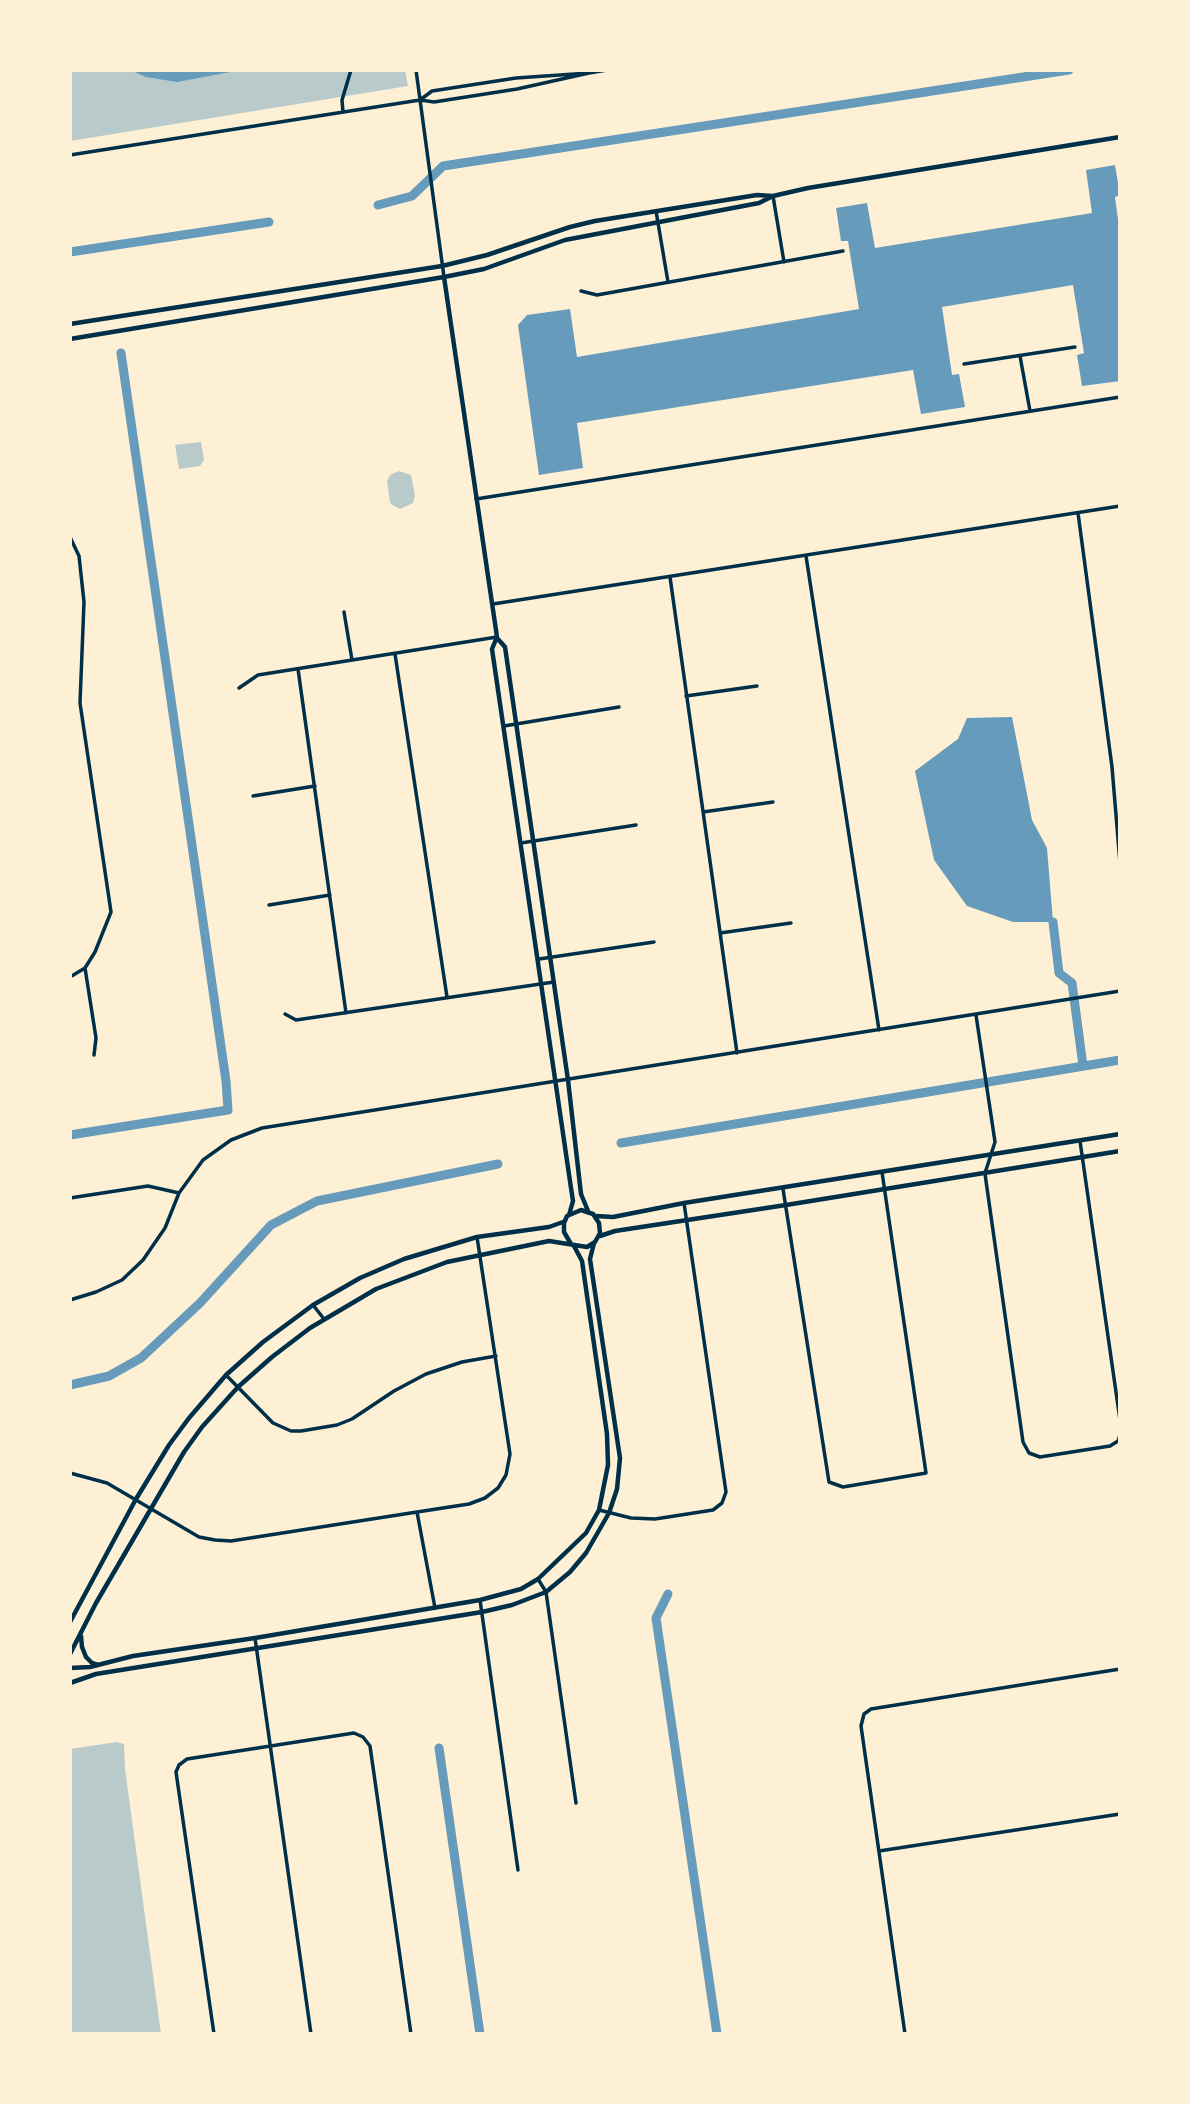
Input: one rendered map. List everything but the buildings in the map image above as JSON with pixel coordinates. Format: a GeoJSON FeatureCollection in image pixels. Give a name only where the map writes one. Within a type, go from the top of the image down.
{"type":"FeatureCollection","features":[{"type":"Feature","properties":{"kind":"street"},"geometry":{"type":"LineString","coordinates":[[343,112],[342,100],[351,70]]}},
{"type":"Feature","properties":{"kind":"street"},"geometry":{"type":"LineString","coordinates":[[416,70],[475,499],[497,637],[505,647],[568,1080],[581,1194],[588,1212]]}},
{"type":"Feature","properties":{"kind":"street"},"geometry":{"type":"LineString","coordinates":[[70,155],[421,100],[434,102],[494,93],[607,70]]}},
{"type":"Feature","properties":{"kind":"street"},"geometry":{"type":"LineString","coordinates":[[421,100],[432,91],[444,89],[541,75],[589,73]]}},
{"type":"Feature","properties":{"kind":"street"},"geometry":{"type":"LineString","coordinates":[[70,339],[484,269],[565,240],[759,203],[773,196],[845,181],[1120,139]]}},
{"type":"Feature","properties":{"kind":"street"},"geometry":{"type":"LineString","coordinates":[[70,324],[442,266],[487,255],[570,227],[757,195],[773,196]]}},
{"type":"Feature","properties":{"kind":"street"},"geometry":{"type":"LineString","coordinates":[[773,196],[784,262]]}},
{"type":"Feature","properties":{"kind":"street"},"geometry":{"type":"LineString","coordinates":[[656,211],[668,282]]}},
{"type":"Feature","properties":{"kind":"street"},"geometry":{"type":"LineString","coordinates":[[580,291],[597,295],[843,251]]}},
{"type":"Feature","properties":{"kind":"street"},"geometry":{"type":"LineString","coordinates":[[964,363],[1075,347]]}},
{"type":"Feature","properties":{"kind":"street"},"geometry":{"type":"LineString","coordinates":[[1020,356],[1030,411]]}},
{"type":"Feature","properties":{"kind":"street"},"geometry":{"type":"LineString","coordinates":[[475,499],[1120,397]]}},
{"type":"Feature","properties":{"kind":"street"},"geometry":{"type":"LineString","coordinates":[[492,604],[1120,506]]}},
{"type":"Feature","properties":{"kind":"street"},"geometry":{"type":"LineString","coordinates":[[1078,513],[1112,767],[1120,863]]}},
{"type":"Feature","properties":{"kind":"street"},"geometry":{"type":"LineString","coordinates":[[70,537],[79,556],[84,602],[80,703],[111,912],[95,952],[85,968],[70,977]]}},
{"type":"Feature","properties":{"kind":"street"},"geometry":{"type":"LineString","coordinates":[[806,556],[878,1030]]}},
{"type":"Feature","properties":{"kind":"street"},"geometry":{"type":"LineString","coordinates":[[670,577],[737,1053]]}},
{"type":"Feature","properties":{"kind":"street"},"geometry":{"type":"LineString","coordinates":[[344,612],[352,660]]}},
{"type":"Feature","properties":{"kind":"street"},"geometry":{"type":"LineString","coordinates":[[239,688],[258,675],[497,637]]}},
{"type":"Feature","properties":{"kind":"street"},"geometry":{"type":"LineString","coordinates":[[70,1668],[435,1608],[521,1589],[538,1579],[586,1533],[599,1510],[608,1465],[607,1434],[582,1261],[564,1232],[565,1221],[573,1201],[492,649],[497,637]]}},
{"type":"Feature","properties":{"kind":"street"},"geometry":{"type":"LineString","coordinates":[[395,653],[447,997]]}},
{"type":"Feature","properties":{"kind":"street"},"geometry":{"type":"LineString","coordinates":[[298,669],[346,1013]]}},
{"type":"Feature","properties":{"kind":"street"},"geometry":{"type":"LineString","coordinates":[[686,696],[757,686]]}},
{"type":"Feature","properties":{"kind":"street"},"geometry":{"type":"LineString","coordinates":[[504,726],[619,707]]}},
{"type":"Feature","properties":{"kind":"street"},"geometry":{"type":"LineString","coordinates":[[253,796],[314,786]]}},
{"type":"Feature","properties":{"kind":"street"},"geometry":{"type":"LineString","coordinates":[[703,812],[773,802]]}},
{"type":"Feature","properties":{"kind":"street"},"geometry":{"type":"LineString","coordinates":[[521,843],[636,825]]}},
{"type":"Feature","properties":{"kind":"street"},"geometry":{"type":"LineString","coordinates":[[269,905],[330,895]]}},
{"type":"Feature","properties":{"kind":"street"},"geometry":{"type":"LineString","coordinates":[[720,933],[790,923]]}},
{"type":"Feature","properties":{"kind":"street"},"geometry":{"type":"LineString","coordinates":[[539,959],[654,942]]}},
{"type":"Feature","properties":{"kind":"street"},"geometry":{"type":"LineString","coordinates":[[85,968],[96,1038],[94,1055]]}},
{"type":"Feature","properties":{"kind":"street"},"geometry":{"type":"LineString","coordinates":[[285,1014],[296,1020],[554,982]]}},
{"type":"Feature","properties":{"kind":"street"},"geometry":{"type":"LineString","coordinates":[[70,1300],[122,1280],[143,1260],[164,1228],[179,1193],[203,1160],[231,1140],[262,1128],[1120,991]]}},
{"type":"Feature","properties":{"kind":"street"},"geometry":{"type":"LineString","coordinates":[[976,1015],[995,1142],[985,1173],[1023,1442],[1029,1453],[1040,1457],[1110,1446],[1118,1441],[1120,1434]]}},
{"type":"Feature","properties":{"kind":"street"},"geometry":{"type":"LineString","coordinates":[[569,1215],[576,1211],[613,1217],[684,1203],[1120,1134]]}},
{"type":"Feature","properties":{"kind":"street"},"geometry":{"type":"LineString","coordinates":[[1080,1141],[1120,1420]]}},
{"type":"Feature","properties":{"kind":"street"},"geometry":{"type":"LineString","coordinates":[[598,1237],[615,1231],[1120,1151]]}},
{"type":"Feature","properties":{"kind":"street"},"geometry":{"type":"LineString","coordinates":[[783,1189],[829,1482],[843,1487],[926,1473],[882,1172]]}},
{"type":"Feature","properties":{"kind":"street"},"geometry":{"type":"LineString","coordinates":[[70,1198],[148,1186],[179,1193]]}},
{"type":"Feature","properties":{"kind":"street"},"geometry":{"type":"LineString","coordinates":[[599,1510],[631,1518],[655,1519],[713,1510],[722,1503],[726,1492],[684,1203]]}},
{"type":"Feature","properties":{"kind":"street"},"geometry":{"type":"LineString","coordinates":[[70,1683],[96,1674],[482,1612],[512,1605],[546,1592],[570,1572],[586,1553],[609,1513],[617,1489],[620,1458],[590,1259],[601,1228],[595,1216]]}},
{"type":"Feature","properties":{"kind":"street"},"geometry":{"type":"LineString","coordinates":[[70,1622],[136,1499],[189,1418],[226,1376],[262,1342],[313,1305],[360,1278],[404,1259],[477,1237],[549,1227],[565,1221]]}},
{"type":"Feature","properties":{"kind":"street"},"geometry":{"type":"LineString","coordinates":[[70,1473],[107,1483],[199,1537],[231,1541],[469,1504],[485,1498],[498,1488],[506,1475],[510,1454],[477,1237]]}},
{"type":"Feature","properties":{"kind":"street"},"geometry":{"type":"LineString","coordinates":[[70,1654],[184,1452],[202,1427],[238,1387],[272,1357],[324,1319],[376,1289],[407,1276],[480,1253],[549,1241],[587,1247],[594,1243]]}},
{"type":"Feature","properties":{"kind":"street"},"geometry":{"type":"LineString","coordinates":[[313,1305],[324,1319]]}},
{"type":"Feature","properties":{"kind":"street"},"geometry":{"type":"LineString","coordinates":[[226,1376],[273,1423],[291,1431],[301,1431],[337,1425],[352,1419],[394,1391],[426,1374],[462,1362],[496,1356]]}},
{"type":"Feature","properties":{"kind":"street"},"geometry":{"type":"LineString","coordinates":[[417,1512],[435,1608]]}},
{"type":"Feature","properties":{"kind":"street"},"geometry":{"type":"LineString","coordinates":[[538,1579],[546,1592],[576,1803]]}},
{"type":"Feature","properties":{"kind":"street"},"geometry":{"type":"LineString","coordinates":[[480,1600],[518,1870]]}},
{"type":"Feature","properties":{"kind":"street"},"geometry":{"type":"LineString","coordinates":[[81,1633],[86,1657],[99,1665]]}},
{"type":"Feature","properties":{"kind":"street"},"geometry":{"type":"LineString","coordinates":[[255,1638],[311,2034]]}},
{"type":"Feature","properties":{"kind":"street"},"geometry":{"type":"LineString","coordinates":[[905,2034],[861,1726],[864,1714],[871,1709],[1120,1669]]}},
{"type":"Feature","properties":{"kind":"street"},"geometry":{"type":"LineString","coordinates":[[214,2034],[176,1772],[187,1759],[354,1733],[363,1737],[370,1746],[411,2034]]}},
{"type":"Feature","properties":{"kind":"street"},"geometry":{"type":"LineString","coordinates":[[879,1851],[1120,1814]]}},
{"type":"Feature","properties":{"kind":"shaded area"},"geometry":{"type":"Polygon","coordinates":[[[70,70],[405,70],[408,86],[70,141],[70,70]]]}},
{"type":"Feature","properties":{"kind":"shaded area"},"geometry":{"type":"Polygon","coordinates":[[[201,442],[204,460],[200,466],[179,469],[175,445],[201,442]]]}},
{"type":"Feature","properties":{"kind":"shaded area"},"geometry":{"type":"Polygon","coordinates":[[[399,471],[411,475],[415,496],[413,503],[400,509],[390,502],[387,481],[390,475],[399,471]]]}},
{"type":"Feature","properties":{"kind":"shaded area"},"geometry":{"type":"Polygon","coordinates":[[[117,1742],[124,1744],[125,1769],[161,2034],[70,2034],[70,1749],[117,1742]]]}},
{"type":"Feature","properties":{"kind":"water"},"geometry":{"type":"Polygon","coordinates":[[[130,70],[241,70],[177,82],[146,77],[130,70]]]}},
{"type":"Feature","properties":{"kind":"water"},"geometry":{"type":"Polygon","coordinates":[[[1115,165],[1120,195],[1115,197],[1120,234],[1120,381],[1082,386],[1077,355],[1084,353],[1073,285],[942,307],[952,375],[959,374],[965,407],[921,414],[913,370],[577,423],[583,468],[539,475],[518,325],[527,315],[570,309],[577,357],[859,309],[848,241],[841,241],[836,208],[867,203],[875,248],[1092,213],[1086,170],[1115,165]]]}},
{"type":"Feature","properties":{"kind":"water"},"geometry":{"type":"Polygon","coordinates":[[[1012,717],[1032,820],[1047,848],[1053,922],[1013,922],[967,906],[934,860],[915,771],[958,739],[967,718],[1012,717]]]}},
{"type":"Feature","properties":{"kind":"waterway"},"geometry":{"type":"LineString","coordinates":[[378,205],[412,196],[443,166],[1069,70]]}},
{"type":"Feature","properties":{"kind":"waterway"},"geometry":{"type":"LineString","coordinates":[[70,252],[269,222]]}},
{"type":"Feature","properties":{"kind":"waterway"},"geometry":{"type":"LineString","coordinates":[[70,1135],[228,1110],[121,353]]}},
{"type":"Feature","properties":{"kind":"waterway"},"geometry":{"type":"LineString","coordinates":[[1053,922],[1059,973],[1072,983],[1083,1066]]}},
{"type":"Feature","properties":{"kind":"waterway"},"geometry":{"type":"LineString","coordinates":[[621,1143],[1120,1060]]}},
{"type":"Feature","properties":{"kind":"waterway"},"geometry":{"type":"LineString","coordinates":[[70,1385],[109,1376],[141,1358],[200,1303],[271,1225],[317,1201],[498,1164]]}},
{"type":"Feature","properties":{"kind":"waterway"},"geometry":{"type":"LineString","coordinates":[[668,1594],[656,1618],[717,2034]]}},
{"type":"Feature","properties":{"kind":"waterway"},"geometry":{"type":"LineString","coordinates":[[439,1748],[480,2034]]}}]}
